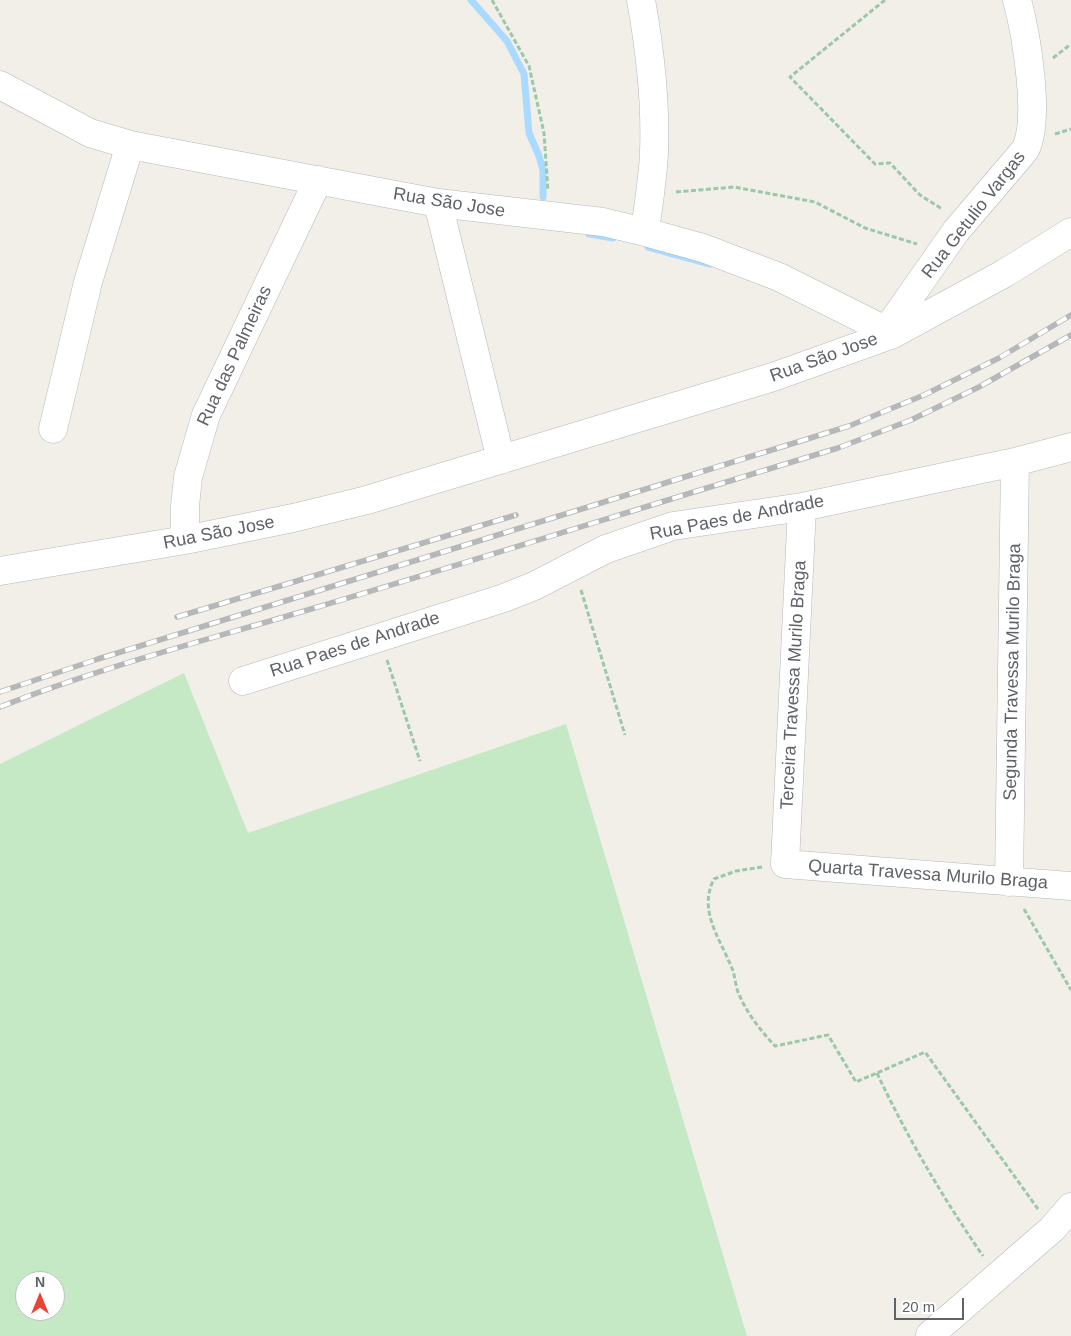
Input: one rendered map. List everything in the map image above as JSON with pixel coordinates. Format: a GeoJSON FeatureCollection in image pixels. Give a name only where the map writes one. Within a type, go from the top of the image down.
{"type":"FeatureCollection","features":[{"type":"Feature","properties":{"kind":"street"},"geometry":{"type":"LineString","coordinates":[[641,0],[649,44],[653,97],[654,153],[645,232]]}},
{"type":"Feature","properties":{"kind":"street","name":"Rua Getulio Vargas"},"geometry":{"type":"LineString","coordinates":[[890,332],[963,223],[1026,150],[1030,141],[1032,118],[1027,51],[1016,0]]}},
{"type":"Feature","properties":{"kind":"street","name":"Rua São Jose"},"geometry":{"type":"LineString","coordinates":[[0,85],[90,132],[130,145],[438,203],[603,222],[703,248],[779,277],[890,332]]}},
{"type":"Feature","properties":{"kind":"street"},"geometry":{"type":"LineString","coordinates":[[53,429],[88,282],[130,145]]}},
{"type":"Feature","properties":{"kind":"street","name":"Rua das Palmeiras"},"geometry":{"type":"LineString","coordinates":[[185,540],[185,506],[188,476],[206,415],[318,180]]}},
{"type":"Feature","properties":{"kind":"street"},"geometry":{"type":"LineString","coordinates":[[438,203],[501,460]]}},
{"type":"Feature","properties":{"kind":"street","name":"Rua São Jose"},"geometry":{"type":"LineString","coordinates":[[0,571],[185,540],[293,518],[367,500],[773,377],[890,332],[1005,273],[1071,232]]}},
{"type":"Feature","properties":{"kind":"street","name":"Rua Paes de Andrade"},"geometry":{"type":"LineString","coordinates":[[243,681],[504,598],[534,586],[606,549],[673,526],[802,507],[1016,462],[1071,447]]}},
{"type":"Feature","properties":{"kind":"street","name":"Segunda Travessa Murilo Braga"},"geometry":{"type":"LineString","coordinates":[[1009,882],[1016,462]]}},
{"type":"Feature","properties":{"kind":"street","name":"Terceira Travessa Murilo Braga"},"geometry":{"type":"LineString","coordinates":[[785,864],[802,507]]}},
{"type":"Feature","properties":{"kind":"street","name":"Quarta Travessa Murilo Braga"},"geometry":{"type":"LineString","coordinates":[[785,864],[1071,886]]}},
{"type":"Feature","properties":{"kind":"street"},"geometry":{"type":"LineString","coordinates":[[930,1335],[998,1278],[1052,1229],[1071,1207]]}},
{"type":"Feature","properties":{"kind":"path"},"geometry":{"type":"LineString","coordinates":[[492,0],[529,66],[544,133],[548,216]]}},
{"type":"Feature","properties":{"kind":"path"},"geometry":{"type":"LineString","coordinates":[[885,0],[790,76],[875,164],[890,163],[920,195],[963,223]]}},
{"type":"Feature","properties":{"kind":"path"},"geometry":{"type":"LineString","coordinates":[[650,194],[734,187],[815,202],[865,228],[942,252]]}},
{"type":"Feature","properties":{"kind":"path"},"geometry":{"type":"LineString","coordinates":[[573,565],[624,735]]}},
{"type":"Feature","properties":{"kind":"path"},"geometry":{"type":"LineString","coordinates":[[380,638],[420,761]]}},
{"type":"Feature","properties":{"kind":"path"},"geometry":{"type":"LineString","coordinates":[[785,864],[736,871],[714,879],[707,891],[709,921],[732,968],[738,992],[756,1024],[775,1046],[828,1035],[856,1082],[925,1052],[1052,1229]]}},
{"type":"Feature","properties":{"kind":"path"},"geometry":{"type":"LineString","coordinates":[[1009,882],[1071,990]]}},
{"type":"Feature","properties":{"kind":"path"},"geometry":{"type":"LineString","coordinates":[[877,1073],[902,1127],[954,1214],[998,1278]]}},
{"type":"Feature","properties":{"kind":"green space"},"geometry":{"type":"Polygon","coordinates":[[[184,673],[248,833],[566,724],[747,1336],[0,1336],[0,764],[184,673]]]}},
{"type":"Feature","properties":{"kind":"waterway"},"geometry":{"type":"LineString","coordinates":[[471,0],[507,41],[524,74],[529,133],[543,170],[543,197]]}},
{"type":"Feature","properties":{"kind":"waterway"},"geometry":{"type":"LineString","coordinates":[[589,234],[613,238]]}},
{"type":"Feature","properties":{"kind":"waterway"},"geometry":{"type":"LineString","coordinates":[[648,247],[710,264]]}},
{"type":"Feature","properties":{"kind":"railway"},"geometry":{"type":"LineString","coordinates":[[0,692],[98,659],[849,426],[924,395],[999,358],[1071,315]]}},
{"type":"Feature","properties":{"kind":"railway"},"geometry":{"type":"LineString","coordinates":[[0,707],[115,667],[838,448],[911,420],[979,387],[1071,335]]}},
{"type":"Feature","properties":{"kind":"railway"},"geometry":{"type":"LineString","coordinates":[[177,617],[516,515]]}}]}
